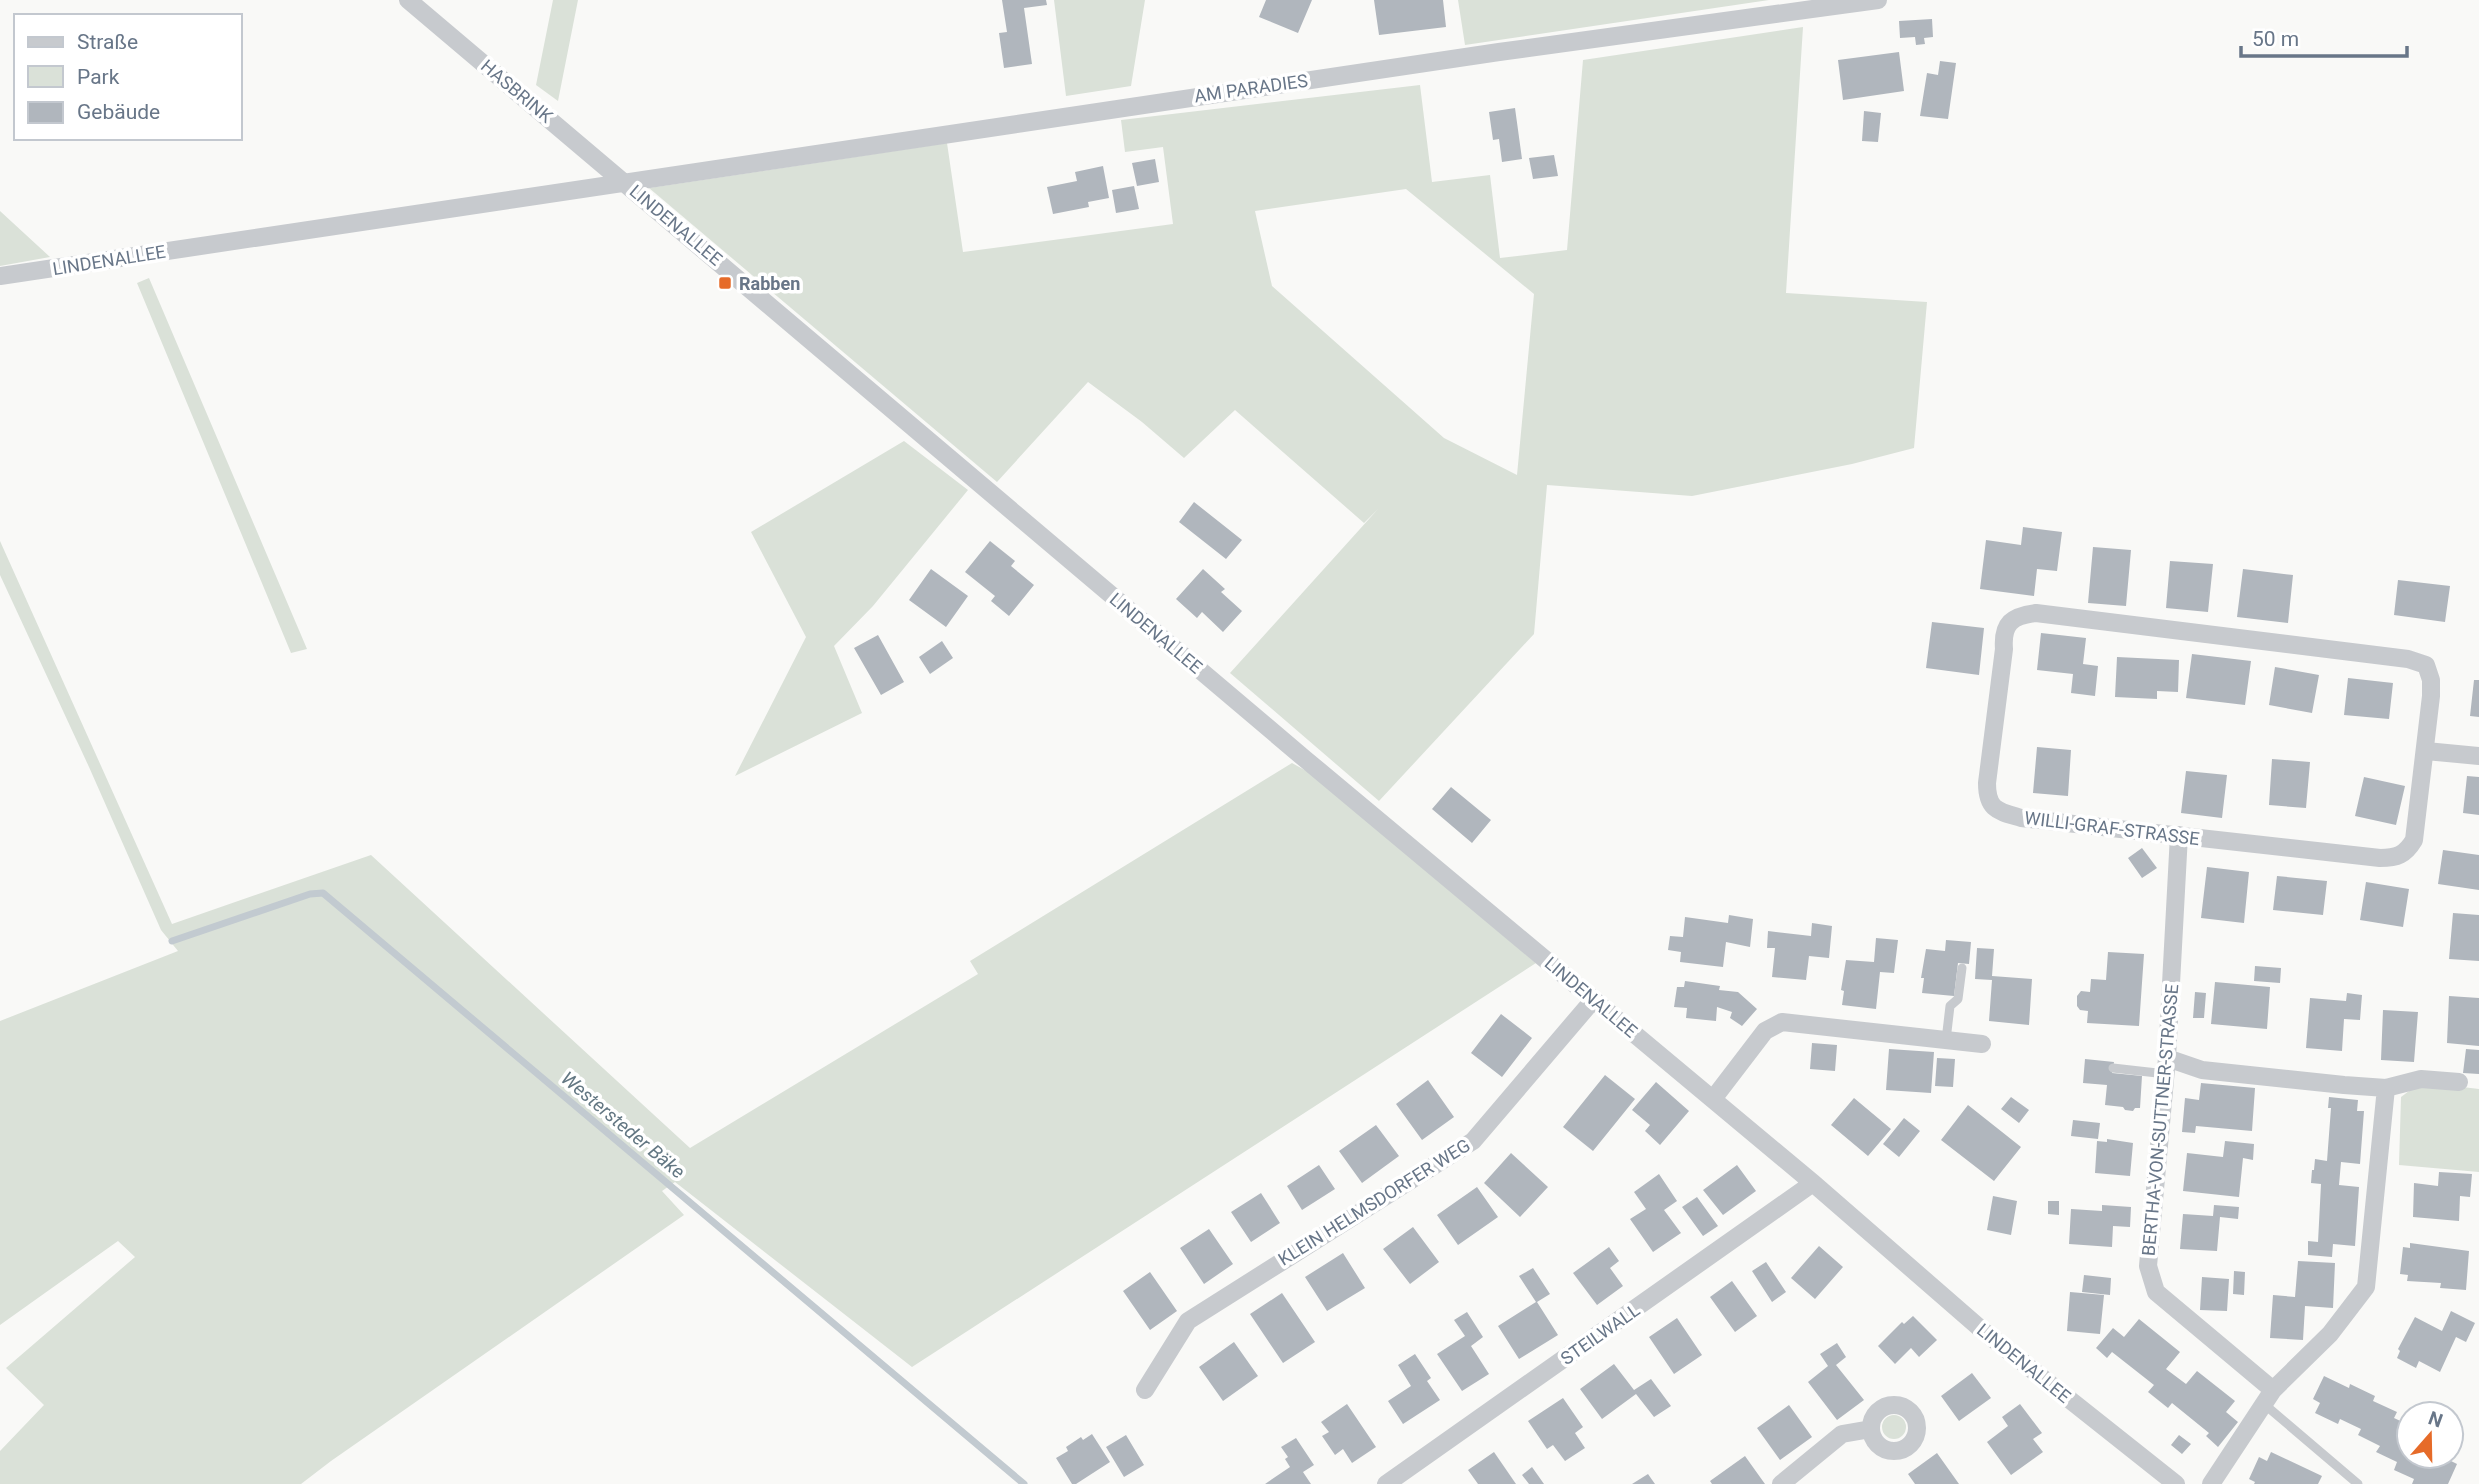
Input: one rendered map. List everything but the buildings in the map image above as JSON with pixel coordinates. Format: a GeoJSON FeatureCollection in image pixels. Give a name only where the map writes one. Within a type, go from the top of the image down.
{"type":"FeatureCollection","features":[{"type":"Feature","properties":{"kind":"street","name":"HASBRINK"},"geometry":{"type":"LineString","coordinates":[[408,0],[626,182]]}},
{"type":"Feature","properties":{"kind":"street","name":"AM PARADIES"},"geometry":{"type":"LineString","coordinates":[[626,182],[1486,54],[1878,0]]}},
{"type":"Feature","properties":{"kind":"street","name":"LINDENALLEE"},"geometry":{"type":"LineString","coordinates":[[0,276],[626,182],[1305,759],[1713,1098],[1982,1330],[2176,1484]]}},
{"type":"Feature","properties":{"kind":"street","name":"WILLI-GRAF-STRASSE"},"geometry":{"type":"LineString","coordinates":[[2036,613],[2408,659],[2426,665],[2431,680],[2426,751],[2414,840],[2407,852],[2395,858],[2021,818],[1993,807],[1987,797],[2004,649],[2003,634],[2010,623],[2020,615],[2036,613]]}},
{"type":"Feature","properties":{"kind":"street"},"geometry":{"type":"LineString","coordinates":[[2426,751],[2479,756]]}},
{"type":"Feature","properties":{"kind":"street","name":"BERTHA-VON-SUTTNER-STRASSE"},"geometry":{"type":"LineString","coordinates":[[2179,835],[2166,1066],[2148,1266],[2156,1292],[2268,1397]]}},
{"type":"Feature","properties":{"kind":"street","name":"KLEIN HELMSDORFER WEG"},"geometry":{"type":"LineString","coordinates":[[1145,1390],[1188,1321],[1473,1141],[1594,999]]}},
{"type":"Feature","properties":{"kind":"street"},"geometry":{"type":"LineString","coordinates":[[1713,1098],[1765,1031],[1782,1022],[1982,1044]]}},
{"type":"Feature","properties":{"kind":"street"},"geometry":{"type":"LineString","coordinates":[[2166,1066],[2386,1088],[2421,1079],[2459,1082]]}},
{"type":"Feature","properties":{"kind":"street"},"geometry":{"type":"LineString","coordinates":[[2211,1484],[2268,1397],[2330,1334],[2366,1287],[2386,1088]]}},
{"type":"Feature","properties":{"kind":"street","name":"STEILWALL"},"geometry":{"type":"LineString","coordinates":[[1386,1484],[1813,1183]]}},
{"type":"Feature","properties":{"kind":"street"},"geometry":{"type":"LineString","coordinates":[[1782,1484],[1842,1434],[1871,1429]]}},
{"type":"Feature","properties":{"kind":"lane"},"geometry":{"type":"LineString","coordinates":[[1946,1040],[1951,1006],[1958,999],[1962,968]]}},
{"type":"Feature","properties":{"kind":"lane"},"geometry":{"type":"LineString","coordinates":[[2113,1068],[2166,1066]]}},
{"type":"Feature","properties":{"kind":"lane"},"geometry":{"type":"LineString","coordinates":[[2268,1397],[2358,1484]]}},
{"type":"Feature","properties":{"kind":"green space"},"geometry":{"type":"Polygon","coordinates":[[[553,0],[578,0],[558,101],[536,85],[553,0]]]}},
{"type":"Feature","properties":{"kind":"green space"},"geometry":{"type":"Polygon","coordinates":[[[1054,0],[1145,0],[1131,86],[1066,96],[1054,0]]]}},
{"type":"Feature","properties":{"kind":"green space"},"geometry":{"type":"Polygon","coordinates":[[[1458,0],[1769,0],[1465,45],[1458,0]]]}},
{"type":"Feature","properties":{"kind":"green space"},"geometry":{"type":"Polygon","coordinates":[[[1803,27],[1786,293],[1927,302],[1914,448],[1852,464],[1692,496],[1547,485],[1534,634],[1379,801],[1230,673],[1378,509],[1364,523],[1235,410],[1184,458],[1142,422],[1088,382],[997,482],[649,188],[947,143],[963,252],[1173,224],[1163,147],[1125,152],[1121,120],[1420,85],[1432,182],[1490,175],[1500,258],[1567,250],[1583,60],[1803,27]],[[1406,189],[1255,211],[1272,286],[1444,438],[1517,475],[1534,294],[1406,189]]]}},
{"type":"Feature","properties":{"kind":"green space"},"geometry":{"type":"Polygon","coordinates":[[[0,211],[50,257],[0,266],[0,211]]]}},
{"type":"Feature","properties":{"kind":"green space"},"geometry":{"type":"Polygon","coordinates":[[[149,278],[307,649],[291,653],[137,283],[149,278]]]}},
{"type":"Feature","properties":{"kind":"green space"},"geometry":{"type":"Polygon","coordinates":[[[904,441],[968,490],[873,606],[834,646],[862,713],[735,776],[806,637],[751,532],[904,441]]]}},
{"type":"Feature","properties":{"kind":"green space"},"geometry":{"type":"Polygon","coordinates":[[[0,541],[172,924],[371,855],[690,1148],[978,974],[970,961],[1292,763],[1310,773],[1536,963],[912,1367],[675,1182],[662,1191],[684,1215],[301,1484],[0,1484],[0,1451],[44,1405],[6,1368],[135,1257],[118,1241],[0,1325],[0,1021],[178,951],[161,930],[0,575],[0,541]]]}},
{"type":"Feature","properties":{"kind":"green space"},"geometry":{"type":"Polygon","coordinates":[[[2421,1082],[2479,1089],[2479,1172],[2399,1165],[2401,1097],[2421,1082]]]}},
{"type":"Feature","properties":{"kind":"green space"},"geometry":{"type":"Polygon","coordinates":[[[1894,1415],[1903,1418],[1906,1427],[1903,1436],[1894,1439],[1885,1436],[1882,1427],[1885,1418],[1894,1415]]]}},
{"type":"Feature","properties":{"kind":"waterway","name":"Westersteder Bäke"},"geometry":{"type":"LineString","coordinates":[[172,941],[310,894],[323,893],[1024,1484]]}},
{"type":"Feature","properties":{"kind":"place","name":"Rabben"},"geometry":{"type":"Point","coordinates":[725,283]}}]}
